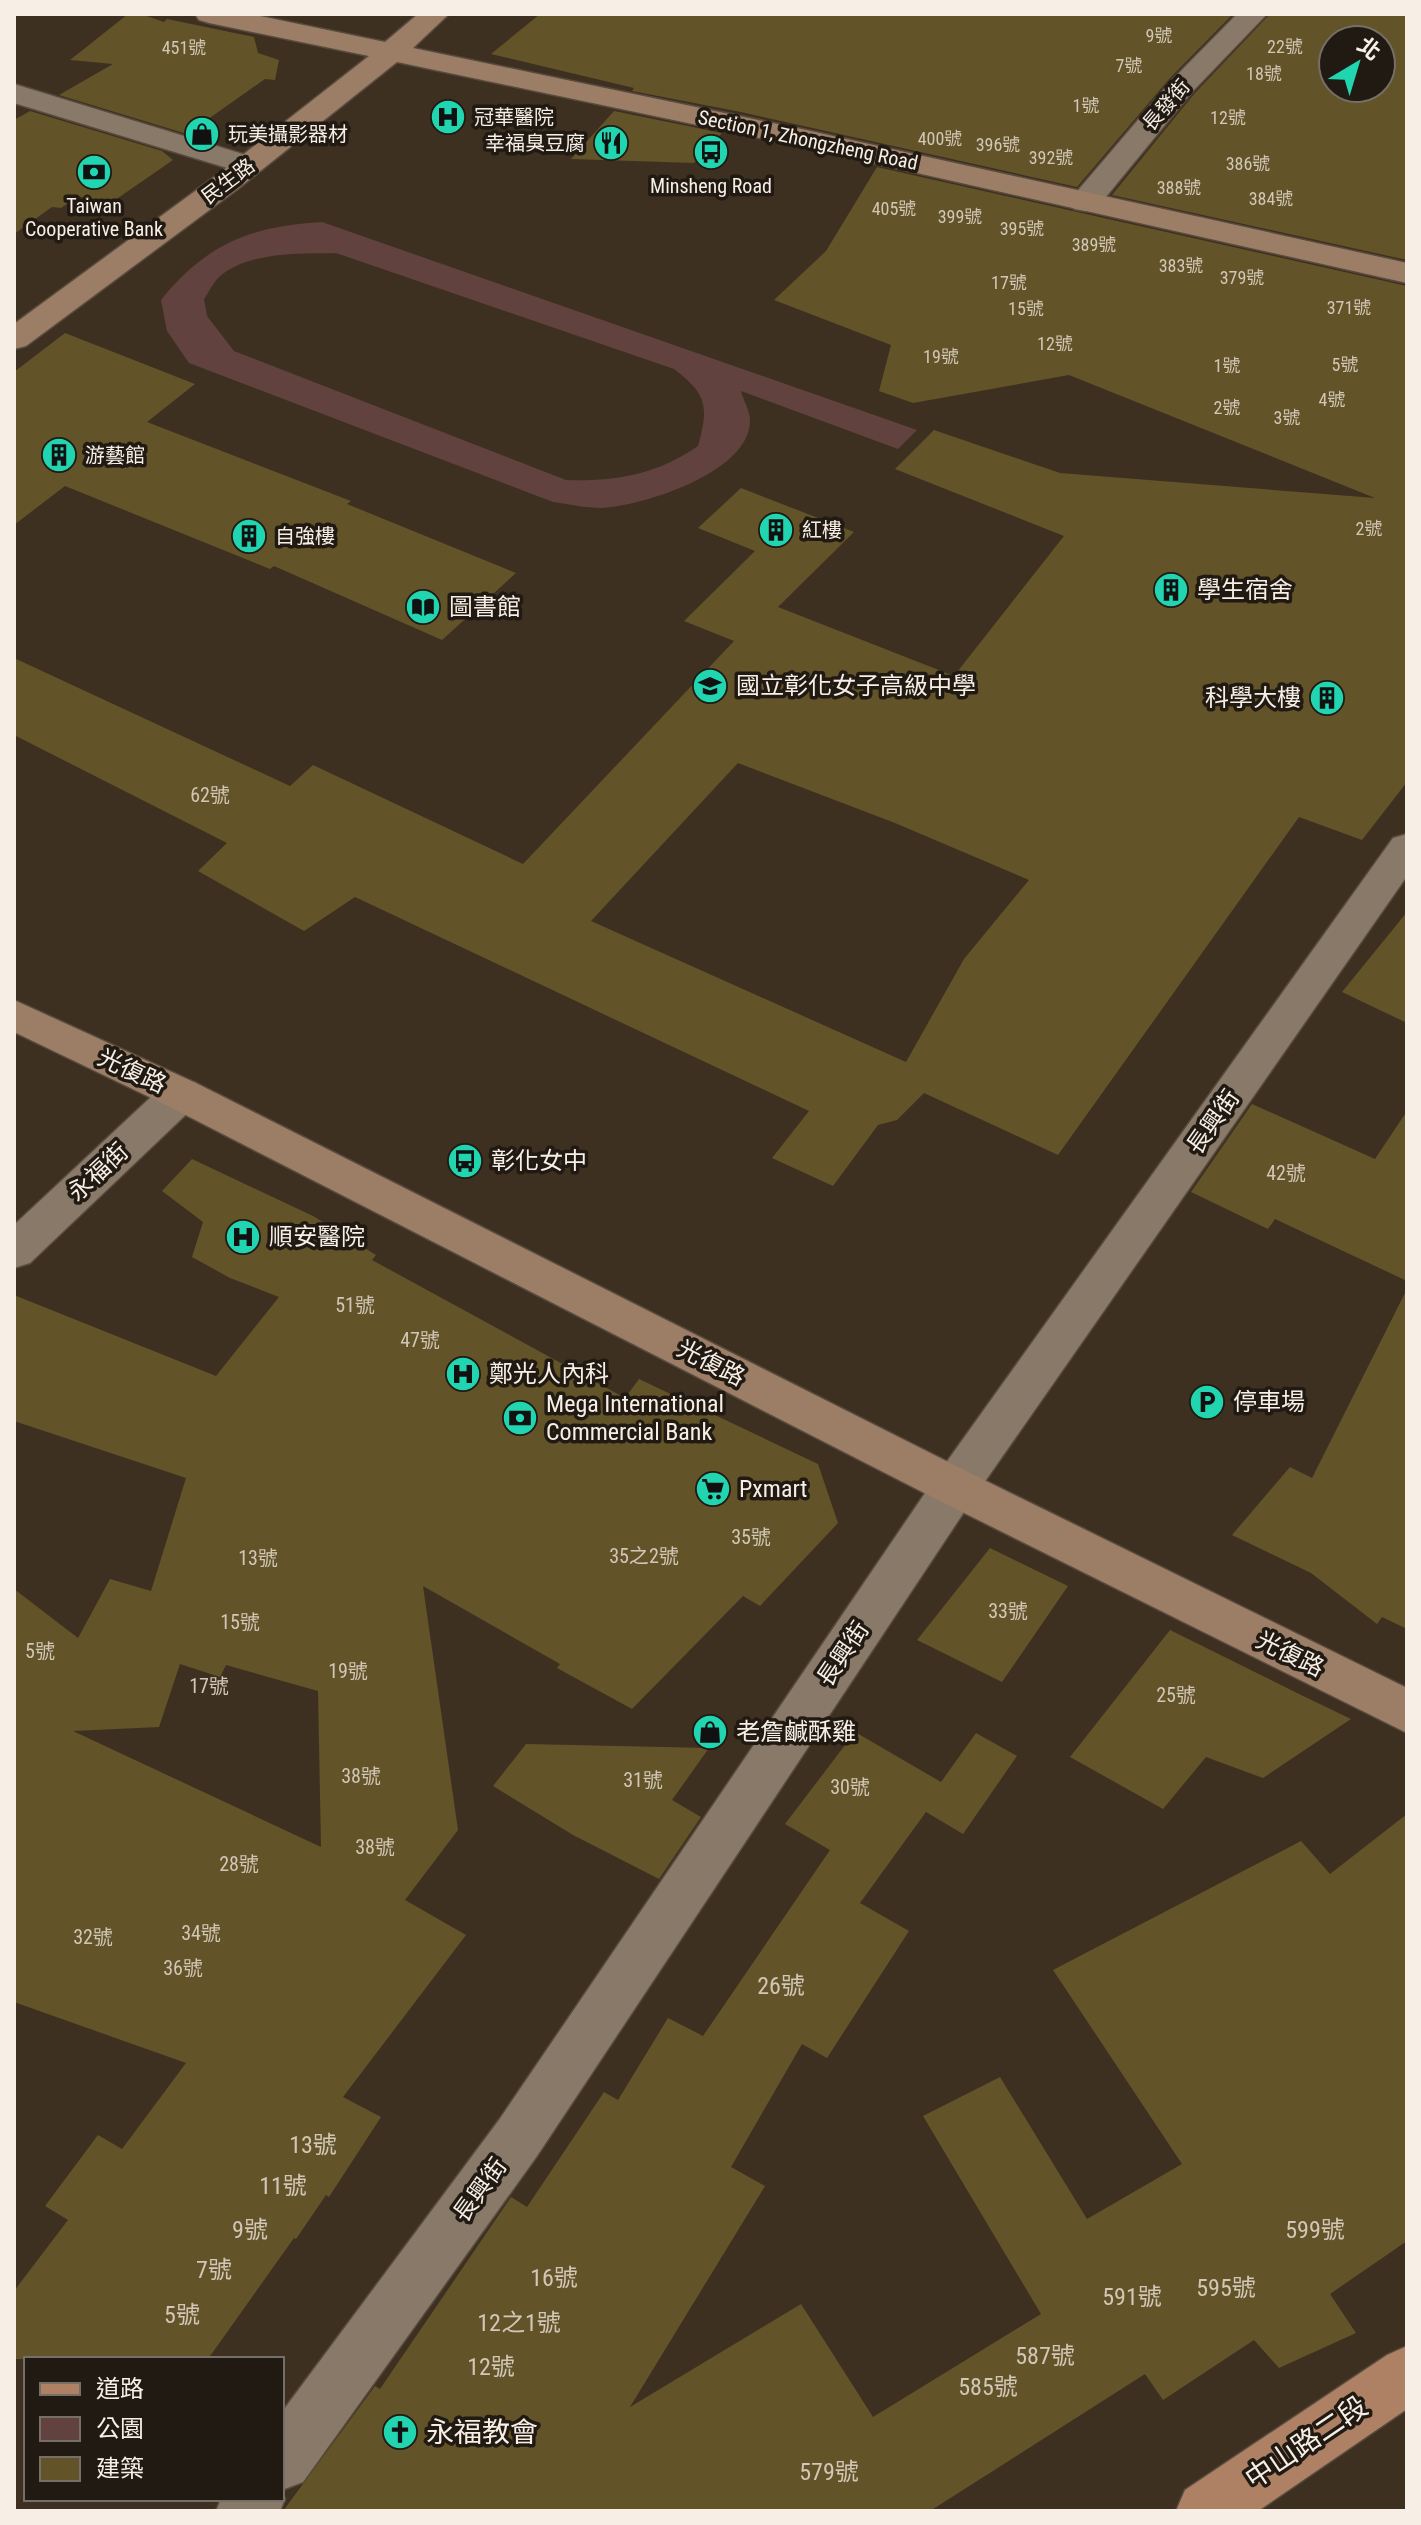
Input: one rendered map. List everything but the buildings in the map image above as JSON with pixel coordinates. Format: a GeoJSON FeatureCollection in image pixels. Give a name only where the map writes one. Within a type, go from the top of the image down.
{"type":"FeatureCollection","features":[{"type":"Feature","properties":{"kind":"main road","name":"中山路二段"},"geometry":{"type":"LineString","coordinates":[[1206,2511],[1407,2375]]}},
{"type":"Feature","properties":{"kind":"street","name":"Section 1, Zhongzheng Road"},"geometry":{"type":"LineString","coordinates":[[209,14],[782,134],[1407,273]]}},
{"type":"Feature","properties":{"kind":"street","name":"民生路"},"geometry":{"type":"LineString","coordinates":[[14,339],[248,165],[390,54],[435,14]]}},
{"type":"Feature","properties":{"kind":"street","name":"長發街"},"geometry":{"type":"LineString","coordinates":[[1085,202],[1182,86],[1253,14]]}},
{"type":"Feature","properties":{"kind":"street"},"geometry":{"type":"LineString","coordinates":[[14,93],[248,165]]}},
{"type":"Feature","properties":{"kind":"street","name":"長興街"},"geometry":{"type":"LineString","coordinates":[[284,2458],[518,2138],[955,1487],[1407,847]]}},
{"type":"Feature","properties":{"kind":"street","name":"光復路"},"geometry":{"type":"LineString","coordinates":[[14,1015],[181,1094],[955,1487],[1407,1712]]}},
{"type":"Feature","properties":{"kind":"street","name":"永福街"},"geometry":{"type":"LineString","coordinates":[[14,1251],[181,1094]]}},
{"type":"Feature","properties":{"kind":"green space"},"geometry":{"type":"Polygon","coordinates":[[[322,222],[917,430],[898,449],[741,391],[750,417],[746,439],[733,455],[692,483],[620,506],[595,508],[553,502],[189,363],[167,331],[161,300],[195,265],[213,252],[252,234],[322,222]],[[336,253],[291,254],[245,262],[219,277],[204,299],[207,316],[234,351],[566,480],[619,478],[652,470],[698,446],[704,421],[702,402],[693,386],[674,369],[336,253]]]}},
{"type":"Feature","properties":{"kind":"place","name":"冠華醫院"},"geometry":{"type":"Point","coordinates":[448,117]}},
{"type":"Feature","properties":{"kind":"place","name":"玩美攝影器材"},"geometry":{"type":"Point","coordinates":[202,134]}},
{"type":"Feature","properties":{"kind":"place","name":"幸福臭豆腐"},"geometry":{"type":"Point","coordinates":[611,143]}},
{"type":"Feature","properties":{"kind":"place","name":"Minsheng Road"},"geometry":{"type":"Point","coordinates":[711,152]}},
{"type":"Feature","properties":{"kind":"place","name":"Taiwan Cooperative Bank"},"geometry":{"type":"Point","coordinates":[94,172]}},
{"type":"Feature","properties":{"kind":"place","name":"游藝館"},"geometry":{"type":"Point","coordinates":[59,455]}},
{"type":"Feature","properties":{"kind":"place","name":"紅樓"},"geometry":{"type":"Point","coordinates":[776,530]}},
{"type":"Feature","properties":{"kind":"place","name":"自強樓"},"geometry":{"type":"Point","coordinates":[249,536]}},
{"type":"Feature","properties":{"kind":"place","name":"學生宿舍"},"geometry":{"type":"Point","coordinates":[1171,590]}},
{"type":"Feature","properties":{"kind":"place","name":"圖書館"},"geometry":{"type":"Point","coordinates":[423,607]}},
{"type":"Feature","properties":{"kind":"place","name":"國立彰化女子高級中學"},"geometry":{"type":"Point","coordinates":[710,686]}},
{"type":"Feature","properties":{"kind":"place","name":"科學大樓"},"geometry":{"type":"Point","coordinates":[1327,698]}},
{"type":"Feature","properties":{"kind":"place","name":"彰化女中"},"geometry":{"type":"Point","coordinates":[465,1161]}},
{"type":"Feature","properties":{"kind":"place","name":"順安醫院"},"geometry":{"type":"Point","coordinates":[243,1237]}},
{"type":"Feature","properties":{"kind":"place","name":"鄭光人內科"},"geometry":{"type":"Point","coordinates":[463,1374]}},
{"type":"Feature","properties":{"kind":"place","name":"停車場"},"geometry":{"type":"Point","coordinates":[1207,1402]}},
{"type":"Feature","properties":{"kind":"place","name":"Mega International Commercial Bank"},"geometry":{"type":"Point","coordinates":[520,1418]}},
{"type":"Feature","properties":{"kind":"place","name":"Pxmart"},"geometry":{"type":"Point","coordinates":[713,1489]}},
{"type":"Feature","properties":{"kind":"place","name":"老詹鹹酥雞"},"geometry":{"type":"Point","coordinates":[710,1732]}},
{"type":"Feature","properties":{"kind":"place","name":"永福教會"},"geometry":{"type":"Point","coordinates":[400,2432]}}]}
